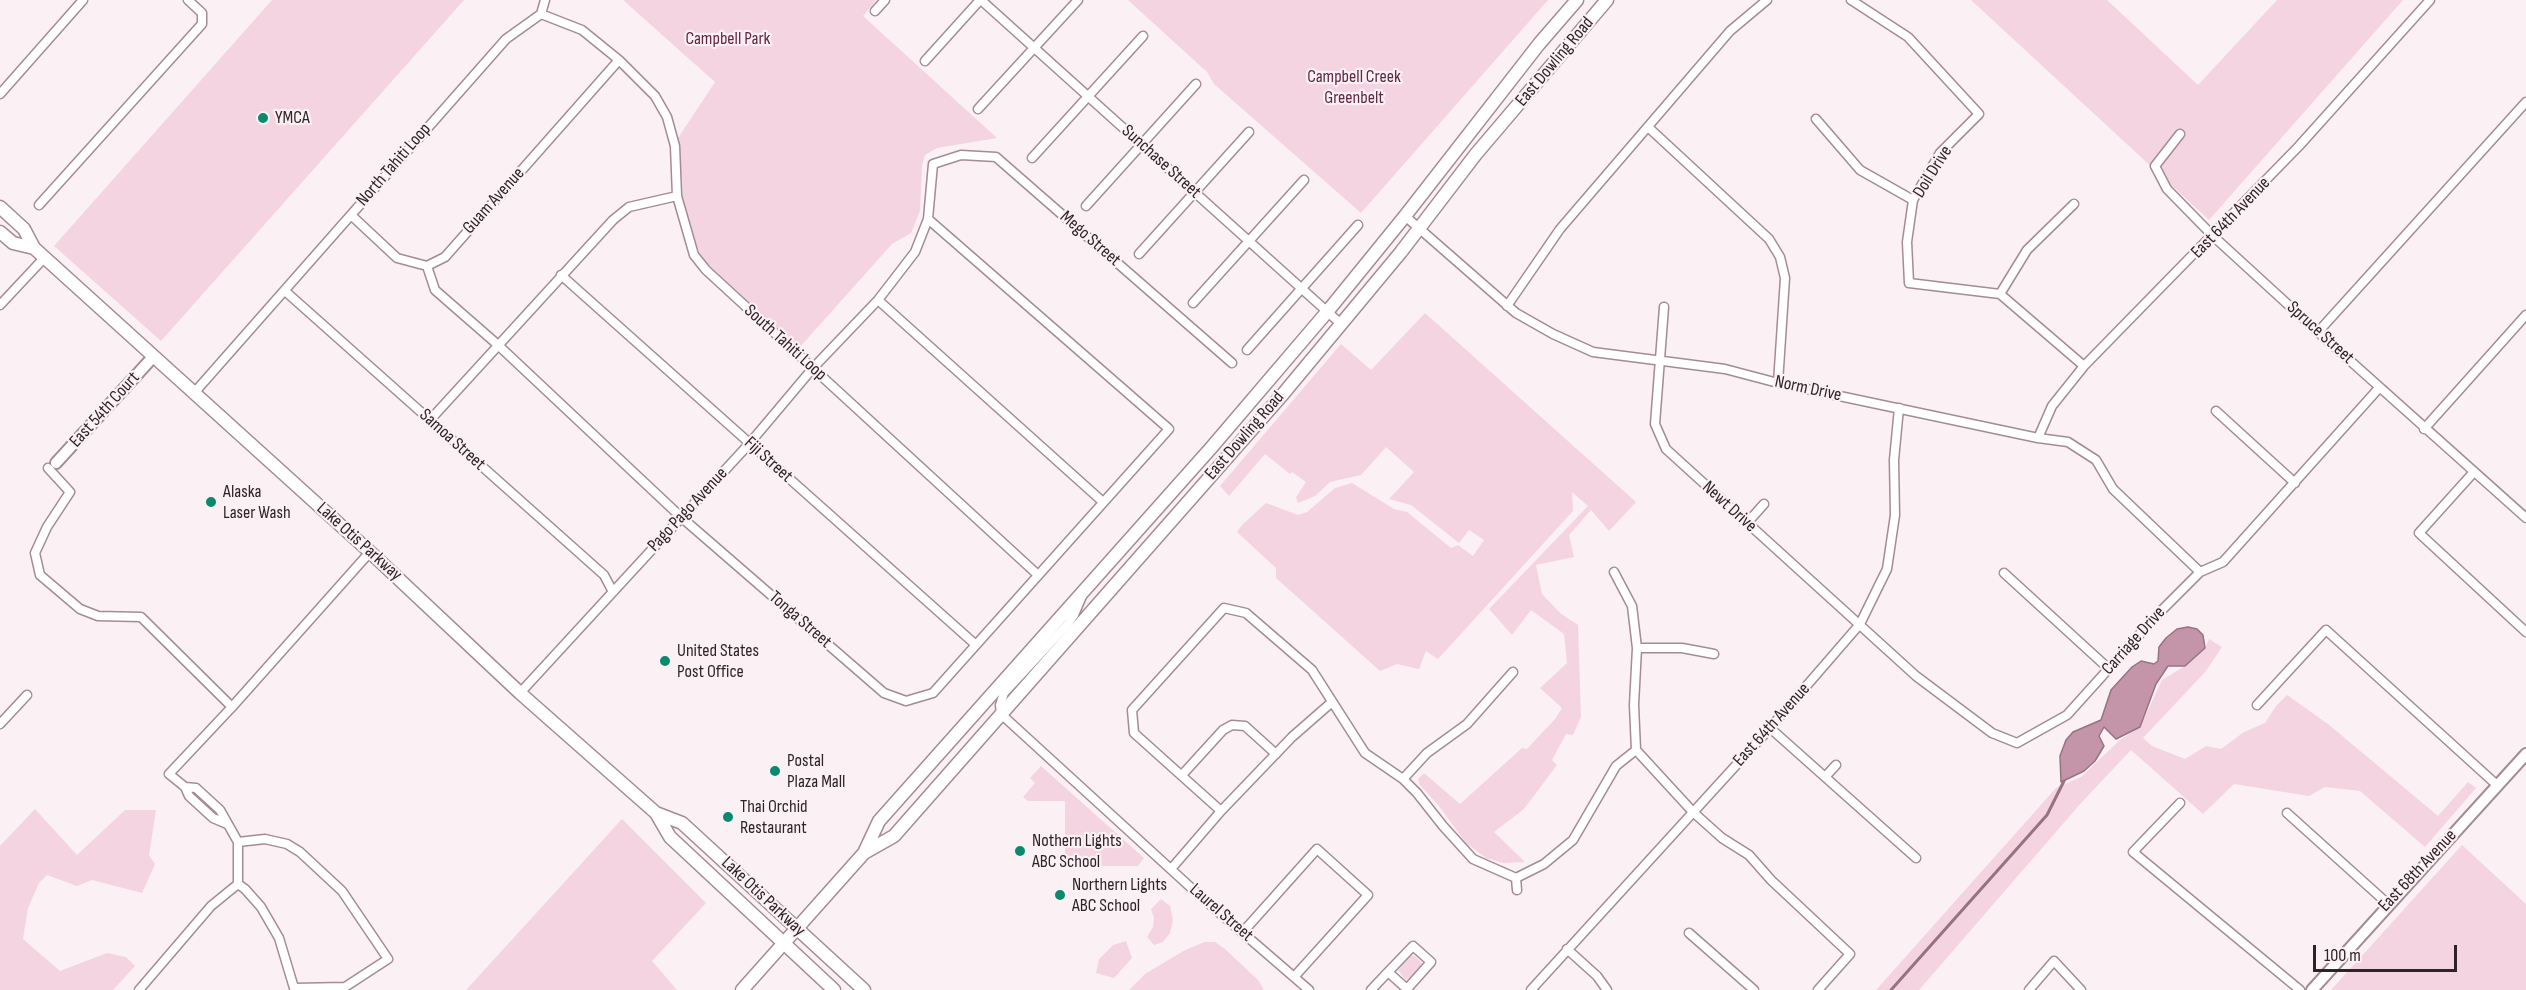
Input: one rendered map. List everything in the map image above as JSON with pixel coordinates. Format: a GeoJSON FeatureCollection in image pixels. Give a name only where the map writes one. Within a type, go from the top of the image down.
{"type":"FeatureCollection","features":[{"type":"Feature","properties":{"kind":"main road","name":"East Dowling Road"},"geometry":{"type":"LineString","coordinates":[[742,990],[864,853],[879,820],[1083,593],[1327,312],[1406,216],[1532,53],[1578,0]]}},
{"type":"Feature","properties":{"kind":"main road","name":"East Dowling Road"},"geometry":{"type":"LineString","coordinates":[[864,853],[894,836],[1283,394],[1419,228],[1476,154],[1607,0]]}},
{"type":"Feature","properties":{"kind":"main road","name":"Lake Otis Parkway"},"geometry":{"type":"LineString","coordinates":[[0,207],[24,229],[34,248],[370,552],[520,693],[656,813],[670,837],[834,990]]}},
{"type":"Feature","properties":{"kind":"main road","name":"Lake Otis Parkway"},"geometry":{"type":"LineString","coordinates":[[0,232],[13,243],[34,248]]}},
{"type":"Feature","properties":{"kind":"main road","name":"Lake Otis Parkway"},"geometry":{"type":"LineString","coordinates":[[656,813],[682,823],[864,990]]}},
{"type":"Feature","properties":{"kind":"street"},"geometry":{"type":"LineString","coordinates":[[0,94],[83,0]]}},
{"type":"Feature","properties":{"kind":"street"},"geometry":{"type":"LineString","coordinates":[[39,205],[202,24],[202,13],[188,0]]}},
{"type":"Feature","properties":{"kind":"street"},"geometry":{"type":"LineString","coordinates":[[545,0],[540,14],[582,30],[619,60]]}},
{"type":"Feature","properties":{"kind":"street"},"geometry":{"type":"LineString","coordinates":[[875,11],[885,0]]}},
{"type":"Feature","properties":{"kind":"street"},"geometry":{"type":"LineString","coordinates":[[926,61],[981,0]]}},
{"type":"Feature","properties":{"kind":"street","name":"Sunchase Street"},"geometry":{"type":"LineString","coordinates":[[981,0],[1341,324]]}},
{"type":"Feature","properties":{"kind":"street"},"geometry":{"type":"LineString","coordinates":[[978,109],[1078,0]]}},
{"type":"Feature","properties":{"kind":"street"},"geometry":{"type":"LineString","coordinates":[[1507,306],[1560,229],[1730,31],[1767,0]]}},
{"type":"Feature","properties":{"kind":"street","name":"Doil Drive"},"geometry":{"type":"LineString","coordinates":[[1851,0],[1908,37],[1979,114],[1940,153],[1913,200],[1907,242],[1909,283],[2000,294]]}},
{"type":"Feature","properties":{"kind":"street","name":"East 64th Avenue"},"geometry":{"type":"LineString","coordinates":[[2038,438],[2052,406],[2084,366],[2299,147],[2430,0]]}},
{"type":"Feature","properties":{"kind":"street","name":"North Tahiti Loop"},"geometry":{"type":"LineString","coordinates":[[194,393],[506,39],[540,14]]}},
{"type":"Feature","properties":{"kind":"street"},"geometry":{"type":"LineString","coordinates":[[1032,158],[1143,36]]}},
{"type":"Feature","properties":{"kind":"street","name":"South Tahiti Loop"},"geometry":{"type":"LineString","coordinates":[[619,60],[654,96],[667,117],[675,146],[677,196],[694,255],[705,270],[1038,575]]}},
{"type":"Feature","properties":{"kind":"street","name":"Guam Avenue"},"geometry":{"type":"LineString","coordinates":[[427,266],[445,257],[619,60]]}},
{"type":"Feature","properties":{"kind":"street"},"geometry":{"type":"LineString","coordinates":[[1086,206],[1196,84]]}},
{"type":"Feature","properties":{"kind":"street"},"geometry":{"type":"LineString","coordinates":[[2318,332],[2526,102]]}},
{"type":"Feature","properties":{"kind":"street"},"geometry":{"type":"LineString","coordinates":[[1816,119],[1860,170],[1913,200]]}},
{"type":"Feature","properties":{"kind":"street"},"geometry":{"type":"LineString","coordinates":[[1648,127],[1769,239],[1780,257],[1785,278],[1778,383]]}},
{"type":"Feature","properties":{"kind":"street"},"geometry":{"type":"LineString","coordinates":[[1139,254],[1249,132]]}},
{"type":"Feature","properties":{"kind":"street","name":"Spruce Street"},"geometry":{"type":"LineString","coordinates":[[2180,134],[2155,166],[2167,189],[2213,236],[2424,429],[2526,518]]}},
{"type":"Feature","properties":{"kind":"street","name":"Mego Street"},"geometry":{"type":"LineString","coordinates":[[933,164],[961,155],[996,157],[1232,363]]}},
{"type":"Feature","properties":{"kind":"street","name":"Pago Pago Avenue"},"geometry":{"type":"LineString","coordinates":[[520,693],[749,444],[813,368],[878,300],[915,252],[928,219],[933,164]]}},
{"type":"Feature","properties":{"kind":"street"},"geometry":{"type":"LineString","coordinates":[[1193,303],[1304,180]]}},
{"type":"Feature","properties":{"kind":"street"},"geometry":{"type":"LineString","coordinates":[[430,420],[613,220],[629,207],[677,196]]}},
{"type":"Feature","properties":{"kind":"street"},"geometry":{"type":"LineString","coordinates":[[2074,204],[2027,250],[2000,294],[2084,366]]}},
{"type":"Feature","properties":{"kind":"street"},"geometry":{"type":"LineString","coordinates":[[351,215],[397,258],[427,266]]}},
{"type":"Feature","properties":{"kind":"street","name":"Norm Drive"},"geometry":{"type":"LineString","coordinates":[[1406,216],[1507,306],[1537,326],[1593,352],[1725,369],[1778,383],[2038,438],[2068,442],[2096,460],[2113,489],[2200,572]]}},
{"type":"Feature","properties":{"kind":"street","name":"Tonga Street"},"geometry":{"type":"LineString","coordinates":[[427,266],[435,290],[498,345],[681,517],[884,693],[906,701],[933,693],[1169,429],[928,219]]}},
{"type":"Feature","properties":{"kind":"street"},"geometry":{"type":"LineString","coordinates":[[1247,350],[1358,225]]}},
{"type":"Feature","properties":{"kind":"street"},"geometry":{"type":"LineString","coordinates":[[0,305],[45,257]]}},
{"type":"Feature","properties":{"kind":"street","name":"Fiji Street"},"geometry":{"type":"LineString","coordinates":[[561,275],[976,645]]}},
{"type":"Feature","properties":{"kind":"street","name":"Samoa Street"},"geometry":{"type":"LineString","coordinates":[[285,291],[603,575],[613,592]]}},
{"type":"Feature","properties":{"kind":"street"},"geometry":{"type":"LineString","coordinates":[[878,300],[1103,502]]}},
{"type":"Feature","properties":{"kind":"street","name":"Newt Drive"},"geometry":{"type":"LineString","coordinates":[[1664,308],[1655,424],[1666,449],[1860,624]]}},
{"type":"Feature","properties":{"kind":"street"},"geometry":{"type":"LineString","coordinates":[[2424,429],[2526,315]]}},
{"type":"Feature","properties":{"kind":"street","name":"East 54th Court"},"geometry":{"type":"LineString","coordinates":[[52,466],[153,357]]}},
{"type":"Feature","properties":{"kind":"street","name":"Carriage Drive"},"geometry":{"type":"LineString","coordinates":[[1860,624],[1916,676],[1992,733],[2017,743],[2067,715],[2158,614],[2200,572],[2223,562],[2379,388]]}},
{"type":"Feature","properties":{"kind":"street","name":"East 64th Avenue"},"geometry":{"type":"LineString","coordinates":[[1531,990],[1770,728],[1860,624],[1887,569],[1895,515],[1894,460],[1899,408]]}},
{"type":"Feature","properties":{"kind":"street"},"geometry":{"type":"LineString","coordinates":[[2216,411],[2295,483]]}},
{"type":"Feature","properties":{"kind":"street"},"geometry":{"type":"LineString","coordinates":[[52,466],[70,492],[47,527],[35,553],[40,575],[80,609],[98,616],[141,618],[232,707]]}},
{"type":"Feature","properties":{"kind":"street"},"geometry":{"type":"LineString","coordinates":[[2473,473],[2419,533],[2526,633]]}},
{"type":"Feature","properties":{"kind":"street"},"geometry":{"type":"LineString","coordinates":[[1747,523],[1764,504]]}},
{"type":"Feature","properties":{"kind":"street"},"geometry":{"type":"LineString","coordinates":[[139,990],[211,906],[237,884],[238,842],[227,824],[213,818],[189,796],[185,787],[169,774],[370,552]]}},
{"type":"Feature","properties":{"kind":"street"},"geometry":{"type":"LineString","coordinates":[[1614,572],[1632,606],[1637,648],[1634,705],[1636,750],[1693,812],[1722,838],[1749,855],[1771,880],[1850,954],[1818,990]]}},
{"type":"Feature","properties":{"kind":"street"},"geometry":{"type":"LineString","coordinates":[[2004,573],[2109,669]]}},
{"type":"Feature","properties":{"kind":"street"},"geometry":{"type":"LineString","coordinates":[[1001,714],[1000,705],[1004,693],[1067,625],[1083,593]]}},
{"type":"Feature","properties":{"kind":"street"},"geometry":{"type":"LineString","coordinates":[[1221,811],[1134,733],[1132,710],[1224,608],[1246,613],[1312,670],[1365,753],[1403,780],[1473,859],[1516,878]]}},
{"type":"Feature","properties":{"kind":"street"},"geometry":{"type":"LineString","coordinates":[[2257,705],[2326,630],[2498,786]]}},
{"type":"Feature","properties":{"kind":"street"},"geometry":{"type":"LineString","coordinates":[[1637,648],[1682,648],[1714,654]]}},
{"type":"Feature","properties":{"kind":"street"},"geometry":{"type":"LineString","coordinates":[[1403,780],[1427,753],[1467,724],[1513,672]]}},
{"type":"Feature","properties":{"kind":"street"},"geometry":{"type":"LineString","coordinates":[[0,724],[27,695]]}},
{"type":"Feature","properties":{"kind":"street"},"geometry":{"type":"LineString","coordinates":[[1171,869],[1221,811],[1276,754],[1332,702]]}},
{"type":"Feature","properties":{"kind":"street","name":"Laurel Street"},"geometry":{"type":"LineString","coordinates":[[1001,714],[1242,933],[1309,990]]}},
{"type":"Feature","properties":{"kind":"street"},"geometry":{"type":"LineString","coordinates":[[1182,775],[1223,730],[1232,725],[1245,726],[1276,754]]}},
{"type":"Feature","properties":{"kind":"street"},"geometry":{"type":"LineString","coordinates":[[1770,728],[1916,858]]}},
{"type":"Feature","properties":{"kind":"street"},"geometry":{"type":"LineString","coordinates":[[1516,878],[1544,864],[1573,840],[1616,766],[1636,750]]}},
{"type":"Feature","properties":{"kind":"street","name":"East 68th Avenue"},"geometry":{"type":"LineString","coordinates":[[2312,990],[2526,754]]}},
{"type":"Feature","properties":{"kind":"street"},"geometry":{"type":"LineString","coordinates":[[1825,777],[1836,765]]}},
{"type":"Feature","properties":{"kind":"street"},"geometry":{"type":"LineString","coordinates":[[2180,803],[2133,852],[2300,990]]}},
{"type":"Feature","properties":{"kind":"street"},"geometry":{"type":"LineString","coordinates":[[2287,813],[2388,904]]}},
{"type":"Feature","properties":{"kind":"street"},"geometry":{"type":"LineString","coordinates":[[237,884],[245,889],[261,907],[279,938],[293,989],[345,987],[388,958],[342,891],[300,852],[287,844],[265,839],[238,842]]}},
{"type":"Feature","properties":{"kind":"street"},"geometry":{"type":"LineString","coordinates":[[1242,933],[1317,849],[1368,895],[1294,977]]}},
{"type":"Feature","properties":{"kind":"street"},"geometry":{"type":"LineString","coordinates":[[1516,878],[1517,890]]}},
{"type":"Feature","properties":{"kind":"street"},"geometry":{"type":"LineString","coordinates":[[1689,933],[1754,990]]}},
{"type":"Feature","properties":{"kind":"street"},"geometry":{"type":"LineString","coordinates":[[1371,990],[1388,972],[1413,946],[1431,962],[1407,989],[1388,972]]}},
{"type":"Feature","properties":{"kind":"street"},"geometry":{"type":"LineString","coordinates":[[1567,949],[1597,976],[1607,990]]}},
{"type":"Feature","properties":{"kind":"street"},"geometry":{"type":"LineString","coordinates":[[2029,990],[2054,961],[2080,990]]}},
{"type":"Feature","properties":{"kind":"green space","name":"YMCA"},"geometry":{"type":"Polygon","coordinates":[[[272,0],[464,0],[161,341],[54,246],[272,0]]]}},
{"type":"Feature","properties":{"kind":"green space","name":"Campbell Park"},"geometry":{"type":"Polygon","coordinates":[[[623,0],[876,0],[863,16],[997,138],[937,148],[925,155],[922,166],[920,211],[911,233],[892,244],[799,348],[702,259],[679,199],[678,138],[715,82],[623,0]]]}},
{"type":"Feature","properties":{"kind":"green space","name":"Campbell Creek Greenbelt"},"geometry":{"type":"Polygon","coordinates":[[[1128,0],[1548,0],[1361,213],[1214,84],[1207,72],[1128,0]]]}},
{"type":"Feature","properties":{"kind":"green space"},"geometry":{"type":"Polygon","coordinates":[[[1971,0],[2107,0],[2198,85],[2277,0],[2403,0],[2209,220],[1971,0]]]}},
{"type":"Feature","properties":{"kind":"green space"},"geometry":{"type":"Polygon","coordinates":[[[1425,313],[1636,502],[1609,531],[1591,510],[1569,535],[1574,557],[1536,565],[1542,594],[1560,613],[1578,625],[1581,717],[1573,735],[1566,734],[1552,760],[1557,765],[1524,809],[1494,832],[1525,862],[1503,863],[1486,858],[1466,843],[1439,806],[1420,785],[1418,779],[1424,773],[1460,804],[1522,748],[1527,749],[1555,719],[1562,708],[1540,688],[1567,663],[1564,634],[1531,610],[1512,635],[1489,609],[1588,506],[1572,492],[1573,511],[1438,659],[1426,651],[1419,669],[1397,664],[1380,671],[1276,578],[1276,568],[1237,532],[1242,525],[1266,503],[1298,515],[1307,512],[1335,488],[1352,483],[1394,509],[1407,512],[1451,548],[1458,545],[1473,556],[1484,540],[1469,530],[1459,543],[1411,505],[1389,499],[1414,472],[1386,447],[1361,475],[1330,482],[1315,496],[1298,503],[1296,497],[1306,482],[1292,472],[1290,474],[1265,454],[1229,496],[1220,486],[1341,344],[1371,370],[1425,313]]]}},
{"type":"Feature","properties":{"kind":"green space"},"geometry":{"type":"Polygon","coordinates":[[[2209,639],[2222,647],[2206,671],[2143,738],[2152,746],[2185,759],[2206,746],[2221,749],[2244,732],[2265,723],[2276,706],[2287,695],[2328,724],[2438,816],[2468,782],[2476,788],[2425,847],[2360,791],[2325,787],[2309,796],[2234,784],[2203,814],[2131,750],[2081,803],[1919,990],[1876,990],[2056,788],[2081,777],[2120,740],[2140,727],[2162,680],[2185,666],[2205,648],[2209,639]]]}},
{"type":"Feature","properties":{"kind":"green space"},"geometry":{"type":"Polygon","coordinates":[[[1041,766],[1144,858],[1138,866],[1065,866],[1065,801],[1028,801],[1023,797],[1035,783],[1030,778],[1041,766]]]}},
{"type":"Feature","properties":{"kind":"green space"},"geometry":{"type":"Polygon","coordinates":[[[35,809],[77,855],[125,810],[156,810],[149,855],[155,864],[142,893],[92,880],[77,886],[47,875],[39,883],[28,908],[23,939],[60,971],[107,953],[126,957],[135,966],[113,990],[0,990],[0,846],[35,809]]]}},
{"type":"Feature","properties":{"kind":"green space"},"geometry":{"type":"Polygon","coordinates":[[[622,819],[706,903],[652,961],[677,990],[466,990],[622,819]]]}},
{"type":"Feature","properties":{"kind":"green space"},"geometry":{"type":"Polygon","coordinates":[[[2462,845],[2526,904],[2526,990],[2331,990],[2462,845]]]}},
{"type":"Feature","properties":{"kind":"green space"},"geometry":{"type":"Polygon","coordinates":[[[1161,899],[1170,906],[1173,920],[1170,933],[1163,942],[1154,945],[1147,937],[1153,927],[1154,918],[1151,909],[1161,899]]]}},
{"type":"Feature","properties":{"kind":"green space"},"geometry":{"type":"Polygon","coordinates":[[[1126,941],[1132,958],[1114,978],[1096,973],[1099,959],[1113,945],[1126,941]]]}},
{"type":"Feature","properties":{"kind":"green space"},"geometry":{"type":"Polygon","coordinates":[[[1205,942],[1215,942],[1225,949],[1259,981],[1264,990],[1129,990],[1145,974],[1185,950],[1205,942]]]}},
{"type":"Feature","properties":{"kind":"green space"},"geometry":{"type":"Polygon","coordinates":[[[1410,956],[1415,956],[1422,963],[1417,973],[1406,980],[1398,970],[1410,956]]]}},
{"type":"Feature","properties":{"kind":"shaded area"},"geometry":{"type":"Polygon","coordinates":[[[2188,627],[2197,629],[2203,635],[2205,648],[2185,666],[2168,666],[2156,684],[2140,727],[2116,739],[2104,727],[2099,736],[2104,746],[2095,761],[2084,771],[2061,782],[2060,756],[2066,740],[2073,732],[2101,720],[2111,690],[2132,667],[2141,661],[2154,664],[2158,661],[2159,647],[2166,638],[2177,629],[2188,627]]]}},
{"type":"Feature","properties":{"kind":"waterway"},"geometry":{"type":"LineString","coordinates":[[1891,990],[2047,815],[2064,781]]}},
{"type":"Feature","properties":{"kind":"place","name":"YMCA"},"geometry":{"type":"Point","coordinates":[263,118]}},
{"type":"Feature","properties":{"kind":"place","name":"Alaska Laser Wash"},"geometry":{"type":"Point","coordinates":[211,502]}},
{"type":"Feature","properties":{"kind":"place","name":"United States Post Office"},"geometry":{"type":"Point","coordinates":[665,661]}},
{"type":"Feature","properties":{"kind":"place","name":"Postal Plaza Mall"},"geometry":{"type":"Point","coordinates":[775,771]}},
{"type":"Feature","properties":{"kind":"place","name":"Thai Orchid Restaurant"},"geometry":{"type":"Point","coordinates":[728,817]}},
{"type":"Feature","properties":{"kind":"place","name":"Nothern Lights ABC School"},"geometry":{"type":"Point","coordinates":[1020,851]}},
{"type":"Feature","properties":{"kind":"place","name":"Northern Lights ABC School"},"geometry":{"type":"Point","coordinates":[1060,895]}}]}
